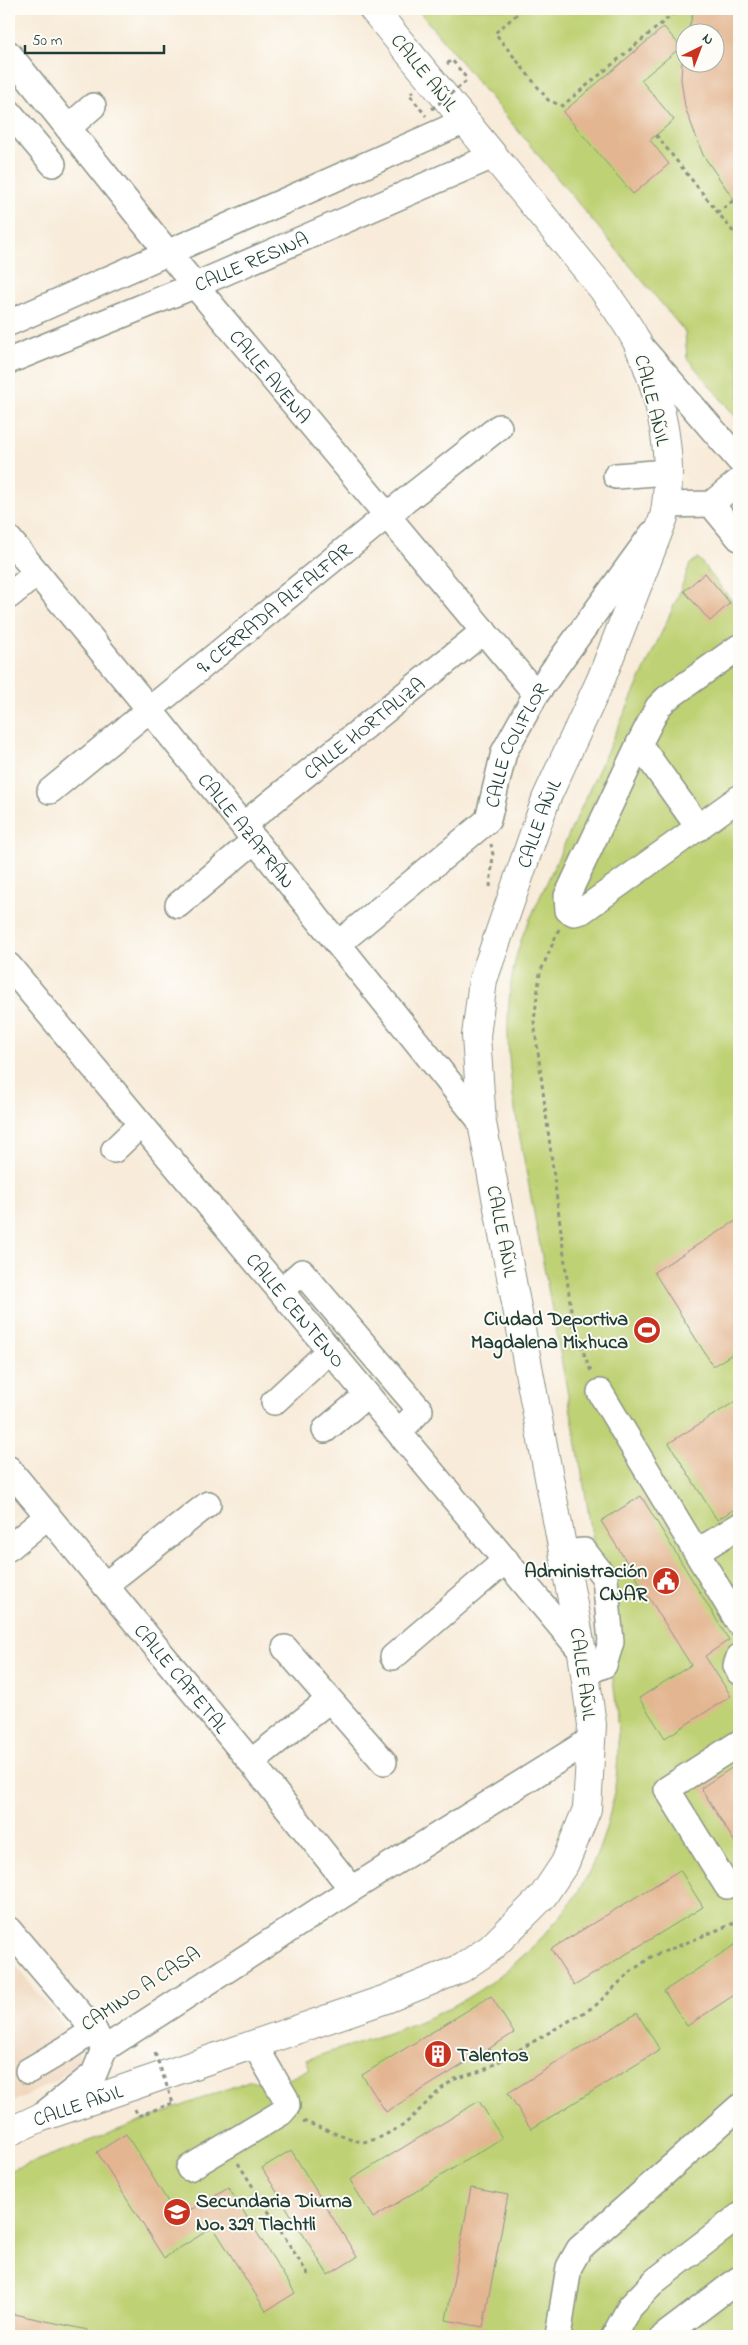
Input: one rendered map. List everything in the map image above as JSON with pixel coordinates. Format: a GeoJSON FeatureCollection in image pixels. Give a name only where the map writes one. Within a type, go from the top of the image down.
{"type":"FeatureCollection","features":[{"type":"Feature","properties":{"kind":"main road","name":"CALLE AÑIL"},"geometry":{"type":"LineString","coordinates":[[39,2118],[386,1999],[462,1968],[491,1948],[516,1926],[543,1896],[565,1863],[587,1809],[592,1739],[584,1662],[482,1123],[476,1036],[483,980],[546,799],[602,677],[665,511],[667,445],[657,401],[638,343],[602,288],[373,9]]}},
{"type":"Feature","properties":{"kind":"main road"},"geometry":{"type":"LineString","coordinates":[[9,2132],[39,2118]]}},
{"type":"Feature","properties":{"kind":"street","name":"CALLE AVENA"},"geometry":{"type":"LineString","coordinates":[[9,55],[168,253],[536,694]]}},
{"type":"Feature","properties":{"kind":"street"},"geometry":{"type":"LineString","coordinates":[[68,128],[93,106]]}},
{"type":"Feature","properties":{"kind":"street"},"geometry":{"type":"LineString","coordinates":[[9,112],[53,164]]}},
{"type":"Feature","properties":{"kind":"street","name":"CALLE RESINA"},"geometry":{"type":"LineString","coordinates":[[9,322],[168,253],[435,121],[465,121]]}},
{"type":"Feature","properties":{"kind":"street","name":"CALLE RESINA"},"geometry":{"type":"LineString","coordinates":[[9,361],[196,285],[494,156]]}},
{"type":"Feature","properties":{"kind":"street"},"geometry":{"type":"LineString","coordinates":[[638,343],[739,460]]}},
{"type":"Feature","properties":{"kind":"street","name":"9. CERRADA ALFALFAR"},"geometry":{"type":"LineString","coordinates":[[50,791],[386,516],[499,427]]}},
{"type":"Feature","properties":{"kind":"street"},"geometry":{"type":"LineString","coordinates":[[616,476],[666,472]]}},
{"type":"Feature","properties":{"kind":"street"},"geometry":{"type":"LineString","coordinates":[[665,511],[711,504],[739,481]]}},
{"type":"Feature","properties":{"kind":"street"},"geometry":{"type":"LineString","coordinates":[[711,504],[739,538]]}},
{"type":"Feature","properties":{"kind":"street","name":"CALLE COLIFLOR"},"geometry":{"type":"LineString","coordinates":[[338,944],[488,820],[504,752],[536,694],[665,511]]}},
{"type":"Feature","properties":{"kind":"street","name":"CALLE AZAFRÁN"},"geometry":{"type":"LineString","coordinates":[[9,539],[249,832],[482,1123]]}},
{"type":"Feature","properties":{"kind":"street"},"geometry":{"type":"LineString","coordinates":[[9,596],[37,573]]}},
{"type":"Feature","properties":{"kind":"street","name":"CALLE HORTALIZA"},"geometry":{"type":"LineString","coordinates":[[178,905],[249,832],[484,631]]}},
{"type":"Feature","properties":{"kind":"street"},"geometry":{"type":"LineString","coordinates":[[739,647],[666,700],[658,708],[638,744],[567,896],[568,910],[574,914],[582,911],[739,798]]}},
{"type":"Feature","properties":{"kind":"street"},"geometry":{"type":"LineString","coordinates":[[638,744],[699,828]]}},
{"type":"Feature","properties":{"kind":"street","name":"CALLE CENTENO"},"geometry":{"type":"LineString","coordinates":[[9,966],[506,1560],[584,1662]]}},
{"type":"Feature","properties":{"kind":"street"},"geometry":{"type":"LineString","coordinates":[[114,1150],[141,1124]]}},
{"type":"Feature","properties":{"kind":"street"},"geometry":{"type":"LineString","coordinates":[[281,1291],[302,1272],[420,1410],[399,1432]]}},
{"type":"Feature","properties":{"kind":"street"},"geometry":{"type":"LineString","coordinates":[[274,1402],[336,1358],[365,1346]]}},
{"type":"Feature","properties":{"kind":"street"},"geometry":{"type":"LineString","coordinates":[[600,1392],[739,1623]]}},
{"type":"Feature","properties":{"kind":"street"},"geometry":{"type":"LineString","coordinates":[[325,1430],[367,1395]]}},
{"type":"Feature","properties":{"kind":"street","name":"CALLE CAFETAL"},"geometry":{"type":"LineString","coordinates":[[9,1469],[352,1889]]}},
{"type":"Feature","properties":{"kind":"street"},"geometry":{"type":"LineString","coordinates":[[105,1585],[208,1504]]}},
{"type":"Feature","properties":{"kind":"street"},"geometry":{"type":"LineString","coordinates":[[9,1548],[48,1516]]}},
{"type":"Feature","properties":{"kind":"street"},"geometry":{"type":"LineString","coordinates":[[697,1552],[739,1526]]}},
{"type":"Feature","properties":{"kind":"street"},"geometry":{"type":"LineString","coordinates":[[564,1553],[584,1551],[605,1578],[611,1642],[604,1665],[584,1662]]}},
{"type":"Feature","properties":{"kind":"street"},"geometry":{"type":"LineString","coordinates":[[393,1656],[506,1560]]}},
{"type":"Feature","properties":{"kind":"street"},"geometry":{"type":"LineString","coordinates":[[285,1648],[384,1762]]}},
{"type":"Feature","properties":{"kind":"street"},"geometry":{"type":"LineString","coordinates":[[739,1656],[736,1666],[739,1672]]}},
{"type":"Feature","properties":{"kind":"street"},"geometry":{"type":"LineString","coordinates":[[250,1762],[330,1700]]}},
{"type":"Feature","properties":{"kind":"street","name":"CALLE AÑIL"},"geometry":{"type":"LineString","coordinates":[[39,2118],[94,2074],[99,2039],[352,1889],[592,1739]]}},
{"type":"Feature","properties":{"kind":"street"},"geometry":{"type":"LineString","coordinates":[[726,1886],[667,1789],[739,1743]]}},
{"type":"Feature","properties":{"kind":"street"},"geometry":{"type":"LineString","coordinates":[[9,1930],[99,2039],[67,2048],[28,2071]]}},
{"type":"Feature","properties":{"kind":"street"},"geometry":{"type":"LineString","coordinates":[[190,2168],[282,2113],[287,2106],[286,2099],[254,2044]]}},
{"type":"Feature","properties":{"kind":"street"},"geometry":{"type":"LineString","coordinates":[[558,2336],[569,2267],[579,2249],[739,2107]]}},
{"type":"Feature","properties":{"kind":"street"},"geometry":{"type":"LineString","coordinates":[[614,2336],[630,2307],[656,2280],[739,2216]]}},
{"type":"Feature","properties":{"kind":"street"},"geometry":{"type":"LineString","coordinates":[[664,2336],[739,2279]]}},
{"type":"Feature","properties":{"kind":"path"},"geometry":{"type":"LineString","coordinates":[[524,9],[495,33],[548,100],[562,106],[679,9]]}},
{"type":"Feature","properties":{"kind":"path"},"geometry":{"type":"LineString","coordinates":[[416,90],[409,94],[435,121],[468,80],[452,60]]}},
{"type":"Feature","properties":{"kind":"path"},"geometry":{"type":"LineString","coordinates":[[656,135],[739,239]]}},
{"type":"Feature","properties":{"kind":"path"},"geometry":{"type":"LineString","coordinates":[[718,213],[734,200]]}},
{"type":"Feature","properties":{"kind":"path"},"geometry":{"type":"LineString","coordinates":[[568,910],[540,973],[534,1021],[573,1325],[600,1392]]}},
{"type":"Feature","properties":{"kind":"path"},"geometry":{"type":"LineString","coordinates":[[282,2113],[352,2140],[364,2142],[376,2139],[404,2125],[440,2089],[455,2079],[484,2070],[595,2006],[629,1973],[651,1957],[738,1922],[735,1902],[726,1886]]}},
{"type":"Feature","properties":{"kind":"path"},"geometry":{"type":"LineString","coordinates":[[138,2116],[173,2103],[155,2053]]}},
{"type":"Feature","properties":{"kind":"path"},"geometry":{"type":"LineString","coordinates":[[226,2146],[309,2276]]}},
{"type":"Feature","properties":{"kind":"shaded area"},"geometry":{"type":"Polygon","coordinates":[[[9,1957],[77,2041],[80,2059],[56,2081],[9,2104],[9,1957]]]}},
{"type":"Feature","properties":{"kind":"green space"},"geometry":{"type":"Polygon","coordinates":[[[417,9],[739,9],[739,421],[687,358],[685,332],[417,9]]]}},
{"type":"Feature","properties":{"kind":"green space","name":"Ciudad Deportiva Magdalena Mixhuca"},"geometry":{"type":"Polygon","coordinates":[[[698,558],[739,610],[739,2336],[9,2336],[9,2171],[251,2080],[268,2083],[282,2082],[310,2068],[306,2060],[400,2029],[450,2007],[470,1996],[508,1969],[542,1937],[582,1886],[599,1850],[610,1812],[617,1773],[618,1734],[615,1695],[586,1497],[513,1097],[508,1030],[509,997],[514,964],[524,932],[677,599],[690,564],[698,558]]]}},
{"type":"Feature","properties":{"kind":"building"},"geometry":{"type":"Polygon","coordinates":[[[694,9],[739,9],[739,207],[703,155],[685,107],[681,79],[681,72],[726,72],[726,22],[691,22],[694,9]]]}},
{"type":"Feature","properties":{"kind":"building"},"geometry":{"type":"Polygon","coordinates":[[[664,27],[676,41],[676,51],[641,80],[674,120],[650,140],[669,164],[633,194],[563,112],[664,27]]]}},
{"type":"Feature","properties":{"kind":"building"},"geometry":{"type":"Polygon","coordinates":[[[705,573],[730,603],[710,621],[684,591],[705,573]]]}},
{"type":"Feature","properties":{"kind":"building"},"geometry":{"type":"Polygon","coordinates":[[[739,1219],[739,1350],[713,1366],[654,1272],[739,1219]]]}},
{"type":"Feature","properties":{"kind":"building"},"geometry":{"type":"Polygon","coordinates":[[[739,1399],[739,1506],[717,1520],[669,1443],[739,1399]]]}},
{"type":"Feature","properties":{"kind":"building","name":"Administración CNAR"},"geometry":{"type":"Polygon","coordinates":[[[641,1496],[729,1640],[705,1656],[731,1696],[665,1738],[639,1698],[691,1665],[601,1521],[641,1496]]]}},
{"type":"Feature","properties":{"kind":"building"},"geometry":{"type":"Polygon","coordinates":[[[739,1763],[739,1849],[701,1788],[739,1763]]]}},
{"type":"Feature","properties":{"kind":"building"},"geometry":{"type":"Polygon","coordinates":[[[680,1870],[703,1907],[574,1986],[551,1949],[680,1870]]]}},
{"type":"Feature","properties":{"kind":"building"},"geometry":{"type":"Polygon","coordinates":[[[739,1942],[739,1992],[687,2026],[664,1991],[739,1942]]]}},
{"type":"Feature","properties":{"kind":"building","name":"Talentos"},"geometry":{"type":"Polygon","coordinates":[[[491,1996],[514,2033],[386,2112],[362,2075],[491,1996]]]}},
{"type":"Feature","properties":{"kind":"building","name":"Talentos"},"geometry":{"type":"Polygon","coordinates":[[[637,2013],[660,2050],[531,2129],[508,2093],[637,2013]]]}},
{"type":"Feature","properties":{"kind":"building","name":"Talentos"},"geometry":{"type":"Polygon","coordinates":[[[479,2101],[502,2138],[373,2218],[350,2180],[479,2101]]]}},
{"type":"Feature","properties":{"kind":"building"},"geometry":{"type":"Polygon","coordinates":[[[126,2134],[178,2218],[228,2187],[295,2293],[266,2311],[213,2227],[164,2258],[97,2152],[126,2134]]]}},
{"type":"Feature","properties":{"kind":"building"},"geometry":{"type":"Polygon","coordinates":[[[291,2150],[357,2257],[328,2275],[262,2168],[291,2150]]]}},
{"type":"Feature","properties":{"kind":"building"},"geometry":{"type":"Polygon","coordinates":[[[471,2188],[508,2195],[483,2327],[446,2320],[471,2188]]]}},
{"type":"Feature","properties":{"kind":"building"},"geometry":{"type":"Polygon","coordinates":[[[9,2313],[88,2330],[87,2336],[9,2336],[9,2313]]]}},
{"type":"Feature","properties":{"kind":"place","name":"Ciudad Deportiva Magdalena Mixhuca"},"geometry":{"type":"Point","coordinates":[647,1330]}},
{"type":"Feature","properties":{"kind":"place","name":"Administración CNAR"},"geometry":{"type":"Point","coordinates":[666,1581]}},
{"type":"Feature","properties":{"kind":"place","name":"Talentos"},"geometry":{"type":"Point","coordinates":[438,2054]}},
{"type":"Feature","properties":{"kind":"place","name":"Secundaria Diurna No. 329 Tlachtli"},"geometry":{"type":"Point","coordinates":[177,2212]}}]}
